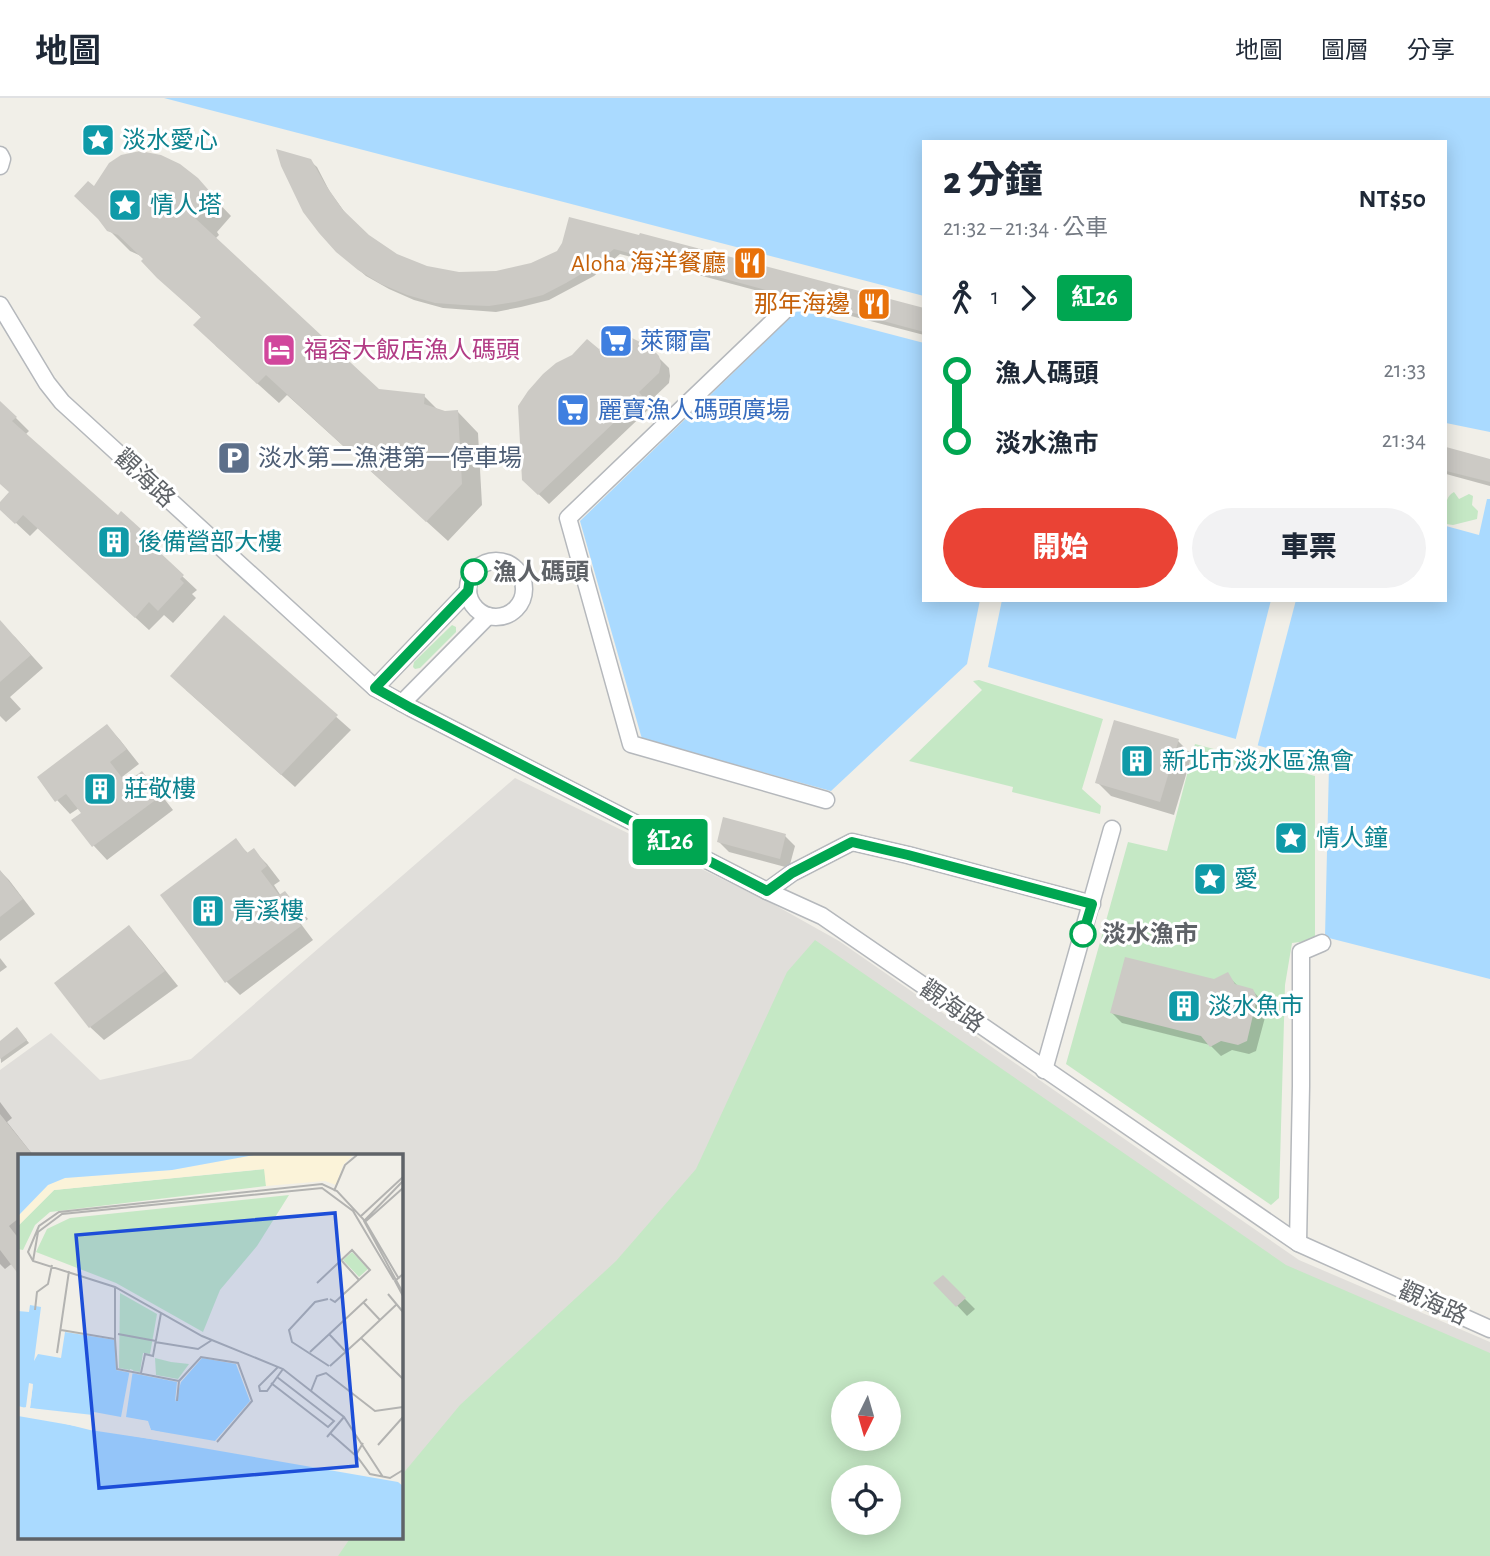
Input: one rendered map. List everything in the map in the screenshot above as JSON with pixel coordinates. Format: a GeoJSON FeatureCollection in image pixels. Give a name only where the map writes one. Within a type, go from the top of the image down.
{"type":"FeatureCollection","features":[{"type":"Feature","properties":{"kind":"street"},"geometry":{"type":"LineString","coordinates":[[788,302],[783,312],[568,518],[631,744],[826,800]]}},
{"type":"Feature","properties":{"kind":"street","name":"觀海路"},"geometry":{"type":"LineString","coordinates":[[0,305],[47,383],[62,402],[375,688],[767,891],[822,916],[1298,1242],[1490,1329]]}},
{"type":"Feature","properties":{"kind":"street"},"geometry":{"type":"LineString","coordinates":[[501,562],[510,565],[518,571],[522,579],[523,597],[513,612],[497,618],[488,616],[473,605],[468,591],[470,578],[483,564],[501,562]]}},
{"type":"Feature","properties":{"kind":"street"},"geometry":{"type":"LineString","coordinates":[[375,688],[468,591]]}},
{"type":"Feature","properties":{"kind":"street"},"geometry":{"type":"LineString","coordinates":[[402,703],[488,616]]}},
{"type":"Feature","properties":{"kind":"street"},"geometry":{"type":"LineString","coordinates":[[1044,1070],[1112,829]]}},
{"type":"Feature","properties":{"kind":"street"},"geometry":{"type":"LineString","coordinates":[[767,891],[792,873],[852,842],[1092,904]]}},
{"type":"Feature","properties":{"kind":"street"},"geometry":{"type":"LineString","coordinates":[[1298,1242],[1301,952],[1322,943]]}},
{"type":"Feature","properties":{"kind":"shaded area"},"geometry":{"type":"Polygon","coordinates":[[[515,778],[773,904],[839,941],[1299,1260],[1490,1342],[1490,1556],[0,1556],[0,1070],[51,1033],[100,1080],[191,1059],[515,778]]]}},
{"type":"Feature","properties":{"kind":"green space"},"geometry":{"type":"Polygon","coordinates":[[[1454,492],[1459,499],[1469,494],[1473,496],[1472,505],[1478,511],[1477,519],[1447,524],[1447,502],[1454,492]]]}},
{"type":"Feature","properties":{"kind":"green space"},"geometry":{"type":"Polygon","coordinates":[[[452,625],[456,627],[456,632],[420,668],[415,669],[414,662],[452,625]]]}},
{"type":"Feature","properties":{"kind":"green space"},"geometry":{"type":"Polygon","coordinates":[[[979,680],[1103,719],[1082,789],[1101,806],[1100,814],[1012,792],[1013,787],[909,761],[982,690],[973,681],[979,680]]]}},
{"type":"Feature","properties":{"kind":"green space"},"geometry":{"type":"Polygon","coordinates":[[[1195,744],[1315,776],[1315,940],[1292,943],[1285,985],[1279,1198],[1271,1205],[1066,1064],[1128,842],[1167,851],[1195,744]]]}},
{"type":"Feature","properties":{"kind":"green space"},"geometry":{"type":"Polygon","coordinates":[[[815,940],[1286,1265],[1490,1353],[1490,1556],[338,1556],[350,1538],[402,1538],[402,1475],[460,1405],[616,1261],[696,1169],[787,972],[815,940]]]}},
{"type":"Feature","properties":{"kind":"water"},"geometry":{"type":"Polygon","coordinates":[[[164,98],[1490,98],[1490,432],[1447,423],[1447,140],[922,140],[922,295],[164,98]]]}},
{"type":"Feature","properties":{"kind":"water","name":"漁人碼頭"},"geometry":{"type":"Polygon","coordinates":[[[798,310],[922,342],[922,602],[980,602],[967,664],[831,791],[642,739],[580,521],[798,310]]]}},
{"type":"Feature","properties":{"kind":"water"},"geometry":{"type":"Polygon","coordinates":[[[1487,499],[1490,499],[1490,979],[1325,937],[1329,766],[988,667],[1002,602],[1447,602],[1447,526],[1479,535],[1487,499]]]}},
{"type":"Feature","properties":{"kind":"pier"},"geometry":{"type":"Polygon","coordinates":[[[1270,602],[1295,602],[1257,748],[1235,742],[1270,602]]]}},
{"type":"Feature","properties":{"kind":"building"},"geometry":{"type":"Polygon","coordinates":[[[276,149],[311,159],[343,210],[369,235],[397,254],[427,266],[459,272],[496,271],[531,263],[557,251],[569,217],[639,235],[640,233],[922,307],[922,331],[798,298],[792,292],[781,294],[614,249],[588,270],[543,295],[489,306],[435,303],[381,284],[336,252],[303,212],[281,166],[276,149]]]}},
{"type":"Feature","properties":{"kind":"building","name":"福容大飯店漁人碼頭"},"geometry":{"type":"Polygon","coordinates":[[[140,151],[161,155],[180,164],[198,178],[212,194],[197,211],[200,213],[195,218],[379,389],[425,394],[424,404],[445,411],[458,410],[462,484],[426,522],[266,375],[257,384],[193,325],[201,317],[157,278],[141,261],[143,259],[118,235],[107,231],[74,196],[88,181],[94,186],[109,163],[121,155],[140,151]]]}},
{"type":"Feature","properties":{"kind":"building","name":"麗寶漁人碼頭廣場"},"geometry":{"type":"Polygon","coordinates":[[[618,331],[640,342],[644,340],[659,356],[659,373],[639,392],[642,396],[538,495],[522,480],[518,406],[543,374],[572,355],[587,339],[599,349],[618,331]]]}},
{"type":"Feature","properties":{"kind":"building","name":"後備營部大樓"},"geometry":{"type":"Polygon","coordinates":[[[0,401],[17,417],[12,421],[118,515],[121,511],[142,530],[139,533],[184,575],[180,579],[184,583],[158,611],[149,602],[135,618],[23,515],[15,524],[0,510],[0,502],[9,492],[0,484],[0,401]]]}},
{"type":"Feature","properties":{"kind":"building"},"geometry":{"type":"Polygon","coordinates":[[[1447,447],[1490,459],[1490,482],[1447,471],[1447,447]]]}},
{"type":"Feature","properties":{"kind":"building"},"geometry":{"type":"Polygon","coordinates":[[[224,615],[338,715],[281,775],[170,676],[224,615]]]}},
{"type":"Feature","properties":{"kind":"building"},"geometry":{"type":"Polygon","coordinates":[[[0,620],[31,655],[0,682],[0,620]]]}},
{"type":"Feature","properties":{"kind":"building","name":"新北市淡水區漁會"},"geometry":{"type":"Polygon","coordinates":[[[1114,720],[1179,739],[1160,802],[1095,783],[1114,720]]]}},
{"type":"Feature","properties":{"kind":"building","name":"莊敬樓"},"geometry":{"type":"Polygon","coordinates":[[[107,724],[127,749],[110,762],[126,783],[142,771],[161,796],[92,847],[71,820],[81,813],[66,794],[55,802],[37,777],[107,724]]]}},
{"type":"Feature","properties":{"kind":"building"},"geometry":{"type":"Polygon","coordinates":[[[723,817],[786,834],[780,859],[717,842],[723,817]]]}},
{"type":"Feature","properties":{"kind":"building","name":"青溪樓"},"geometry":{"type":"Polygon","coordinates":[[[236,838],[247,853],[254,848],[267,866],[261,871],[279,895],[285,891],[295,904],[288,909],[301,926],[225,983],[160,895],[236,838]]]}},
{"type":"Feature","properties":{"kind":"building"},"geometry":{"type":"Polygon","coordinates":[[[0,870],[23,899],[0,917],[0,870]]]}},
{"type":"Feature","properties":{"kind":"building"},"geometry":{"type":"Polygon","coordinates":[[[129,925],[165,971],[89,1028],[54,983],[129,925]]]}},
{"type":"Feature","properties":{"kind":"building","name":"淡水魚市"},"geometry":{"type":"Polygon","coordinates":[[[1125,957],[1214,979],[1228,972],[1235,984],[1253,989],[1257,998],[1247,1041],[1238,1045],[1221,1041],[1210,1047],[1201,1036],[1110,1013],[1125,957]]]}},
{"type":"Feature","properties":{"kind":"building"},"geometry":{"type":"Polygon","coordinates":[[[17,1027],[27,1040],[0,1059],[0,1041],[17,1027]]]}},
{"type":"Feature","properties":{"kind":"building"},"geometry":{"type":"Polygon","coordinates":[[[0,1114],[32,1154],[18,1154],[18,1219],[9,1226],[18,1238],[18,1274],[0,1250],[0,1114]]]}},
{"type":"Feature","properties":{"kind":"building"},"geometry":{"type":"Polygon","coordinates":[[[943,1275],[966,1298],[956,1307],[933,1283],[943,1275]]]}},
{"type":"Feature","properties":{"kind":"bus line","name":"紅26"},"geometry":{"type":"LineString","coordinates":[[474,572],[468,591],[375,688],[767,891],[792,873],[852,842],[1092,904],[1083,934]]}},
{"type":"Feature","properties":{"kind":"place","name":"淡水愛心"},"geometry":{"type":"Point","coordinates":[98,140]}},
{"type":"Feature","properties":{"kind":"place","name":"情人塔"},"geometry":{"type":"Point","coordinates":[125,205]}},
{"type":"Feature","properties":{"kind":"place","name":"Aloha 海洋餐廳"},"geometry":{"type":"Point","coordinates":[750,263]}},
{"type":"Feature","properties":{"kind":"place","name":"那年海邊"},"geometry":{"type":"Point","coordinates":[874,304]}},
{"type":"Feature","properties":{"kind":"place","name":"萊爾富"},"geometry":{"type":"Point","coordinates":[616,341]}},
{"type":"Feature","properties":{"kind":"place","name":"福容大飯店漁人碼頭"},"geometry":{"type":"Point","coordinates":[279,350]}},
{"type":"Feature","properties":{"kind":"place","name":"麗寶漁人碼頭廣場"},"geometry":{"type":"Point","coordinates":[573,410]}},
{"type":"Feature","properties":{"kind":"place","name":"淡水第二漁港第一停車場"},"geometry":{"type":"Point","coordinates":[234,458]}},
{"type":"Feature","properties":{"kind":"place","name":"後備營部大樓"},"geometry":{"type":"Point","coordinates":[114,542]}},
{"type":"Feature","properties":{"kind":"place","name":"漁人碼頭"},"geometry":{"type":"Point","coordinates":[474,572]}},
{"type":"Feature","properties":{"kind":"place","name":"新北市淡水區漁會"},"geometry":{"type":"Point","coordinates":[1137,761]}},
{"type":"Feature","properties":{"kind":"place","name":"莊敬樓"},"geometry":{"type":"Point","coordinates":[100,789]}},
{"type":"Feature","properties":{"kind":"place","name":"情人鐘"},"geometry":{"type":"Point","coordinates":[1291,838]}},
{"type":"Feature","properties":{"kind":"place","name":"愛"},"geometry":{"type":"Point","coordinates":[1210,879]}},
{"type":"Feature","properties":{"kind":"place","name":"青溪樓"},"geometry":{"type":"Point","coordinates":[208,911]}},
{"type":"Feature","properties":{"kind":"place","name":"淡水漁市"},"geometry":{"type":"Point","coordinates":[1083,934]}},
{"type":"Feature","properties":{"kind":"place","name":"淡水魚市"},"geometry":{"type":"Point","coordinates":[1184,1006]}}]}
